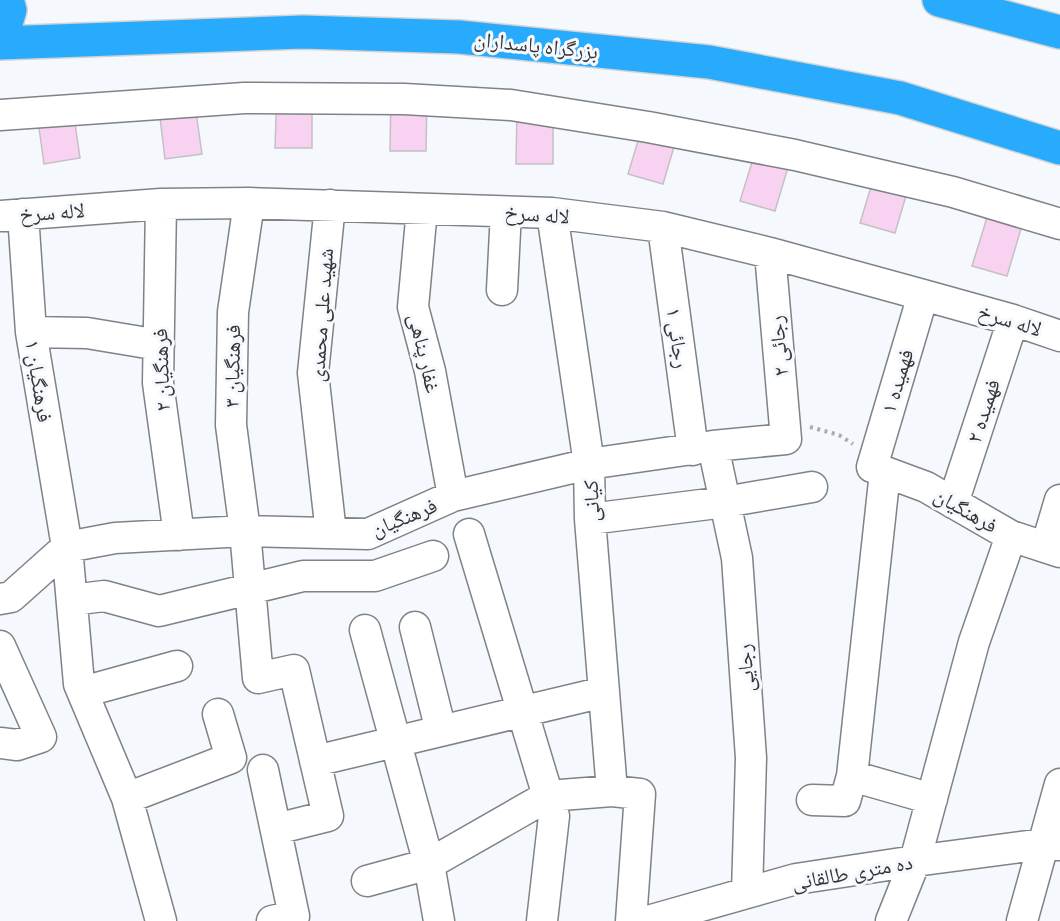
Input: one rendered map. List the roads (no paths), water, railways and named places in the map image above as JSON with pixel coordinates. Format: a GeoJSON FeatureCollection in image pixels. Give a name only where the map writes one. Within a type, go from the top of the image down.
{"type":"FeatureCollection","features":[{"type":"Feature","properties":{"kind":"highway"},"geometry":{"type":"LineString","coordinates":[[0,32],[4,30],[10,10],[7,0]]}},
{"type":"Feature","properties":{"kind":"highway"},"geometry":{"type":"LineString","coordinates":[[939,0],[1060,32]]}},
{"type":"Feature","properties":{"kind":"highway","name":"بزرگراه پاسداران"},"geometry":{"type":"LineString","coordinates":[[0,43],[303,32],[459,37],[709,62],[900,98],[1060,148]]}},
{"type":"Feature","properties":{"kind":"street"},"geometry":{"type":"LineString","coordinates":[[0,115],[244,98],[404,99],[511,105],[648,127],[795,155],[953,192],[1060,224]]}},
{"type":"Feature","properties":{"kind":"street","name":"لاله سرخ"},"geometry":{"type":"LineString","coordinates":[[11,215],[161,204],[249,202],[552,213],[663,226],[1013,320],[1060,336]]}},
{"type":"Feature","properties":{"kind":"street","name":"فرهنگیان ۳"},"geometry":{"type":"LineString","coordinates":[[249,202],[233,312],[231,425],[245,531],[258,678],[294,670],[315,761]]}},
{"type":"Feature","properties":{"kind":"street","name":"فرهنگیان ۲"},"geometry":{"type":"LineString","coordinates":[[161,204],[158,383],[179,535]]}},
{"type":"Feature","properties":{"kind":"street","name":"شهید علی محمدی"},"geometry":{"type":"LineString","coordinates":[[330,205],[313,373],[331,533]]}},
{"type":"Feature","properties":{"kind":"street","name":"غفار پناهی"},"geometry":{"type":"LineString","coordinates":[[422,209],[413,307],[430,371],[453,496]]}},
{"type":"Feature","properties":{"kind":"street"},"geometry":{"type":"LineString","coordinates":[[502,290],[506,212]]}},
{"type":"Feature","properties":{"kind":"street","name":"کیانی"},"geometry":{"type":"LineString","coordinates":[[552,213],[590,464],[590,519],[612,791]]}},
{"type":"Feature","properties":{"kind":"street","name":"فرهنگیان ۱"},"geometry":{"type":"LineString","coordinates":[[11,215],[67,547],[80,684],[127,798],[161,921]]}},
{"type":"Feature","properties":{"kind":"street","name":"رجائی ۱"},"geometry":{"type":"LineString","coordinates":[[663,226],[703,448]]}},
{"type":"Feature","properties":{"kind":"street","name":"رجائی ۲"},"geometry":{"type":"LineString","coordinates":[[770,253],[786,439]]}},
{"type":"Feature","properties":{"kind":"street","name":"فهمیده ۱"},"geometry":{"type":"LineString","coordinates":[[812,800],[845,801],[852,776],[877,466],[922,295]]}},
{"type":"Feature","properties":{"kind":"street","name":"فهمیده ۲"},"geometry":{"type":"LineString","coordinates":[[953,503],[1013,320]]}},
{"type":"Feature","properties":{"kind":"street"},"geometry":{"type":"LineString","coordinates":[[31,332],[87,333],[159,345]]}},
{"type":"Feature","properties":{"kind":"street","name":"فرهنگیان"},"geometry":{"type":"LineString","coordinates":[[67,547],[115,538],[245,531],[368,534],[453,496],[590,464],[786,439]]}},
{"type":"Feature","properties":{"kind":"street","name":"رجایی"},"geometry":{"type":"LineString","coordinates":[[703,448],[725,502],[737,558],[751,758],[729,905]]}},
{"type":"Feature","properties":{"kind":"street","name":"فرهنگیان"},"geometry":{"type":"LineString","coordinates":[[877,466],[926,487],[1011,536],[1053,550]]}},
{"type":"Feature","properties":{"kind":"street"},"geometry":{"type":"LineString","coordinates":[[590,519],[725,502],[812,487]]}},
{"type":"Feature","properties":{"kind":"street"},"geometry":{"type":"LineString","coordinates":[[1053,550],[1060,500]]}},
{"type":"Feature","properties":{"kind":"street"},"geometry":{"type":"LineString","coordinates":[[469,534],[554,816],[543,921]]}},
{"type":"Feature","properties":{"kind":"street"},"geometry":{"type":"LineString","coordinates":[[891,921],[915,861],[974,642],[1011,536]]}},
{"type":"Feature","properties":{"kind":"street"},"geometry":{"type":"LineString","coordinates":[[0,598],[11,597],[67,547]]}},
{"type":"Feature","properties":{"kind":"street"},"geometry":{"type":"LineString","coordinates":[[72,600],[104,596],[159,612],[303,576],[375,576],[433,556]]}},
{"type":"Feature","properties":{"kind":"street"},"geometry":{"type":"LineString","coordinates":[[415,627],[441,731]]}},
{"type":"Feature","properties":{"kind":"street"},"geometry":{"type":"LineString","coordinates":[[365,630],[429,864],[439,921]]}},
{"type":"Feature","properties":{"kind":"street"},"geometry":{"type":"LineString","coordinates":[[0,646],[41,737],[17,745],[0,743]]}},
{"type":"Feature","properties":{"kind":"street"},"geometry":{"type":"LineString","coordinates":[[83,692],[177,666]]}},
{"type":"Feature","properties":{"kind":"street"},"geometry":{"type":"LineString","coordinates":[[276,829],[328,816],[315,761],[604,692]]}},
{"type":"Feature","properties":{"kind":"street"},"geometry":{"type":"LineString","coordinates":[[127,798],[231,758],[218,714]]}},
{"type":"Feature","properties":{"kind":"street"},"geometry":{"type":"LineString","coordinates":[[263,770],[294,916],[272,921]]}},
{"type":"Feature","properties":{"kind":"street"},"geometry":{"type":"LineString","coordinates":[[852,776],[932,799]]}},
{"type":"Feature","properties":{"kind":"street"},"geometry":{"type":"LineString","coordinates":[[1022,921],[1052,845],[1060,784]]}},
{"type":"Feature","properties":{"kind":"street"},"geometry":{"type":"LineString","coordinates":[[367,881],[429,864],[548,796],[612,791],[640,794],[631,921]]}},
{"type":"Feature","properties":{"kind":"street","name":"ده متری طالقانی"},"geometry":{"type":"LineString","coordinates":[[648,921],[729,905],[796,879],[915,861],[1052,845]]}}]}
